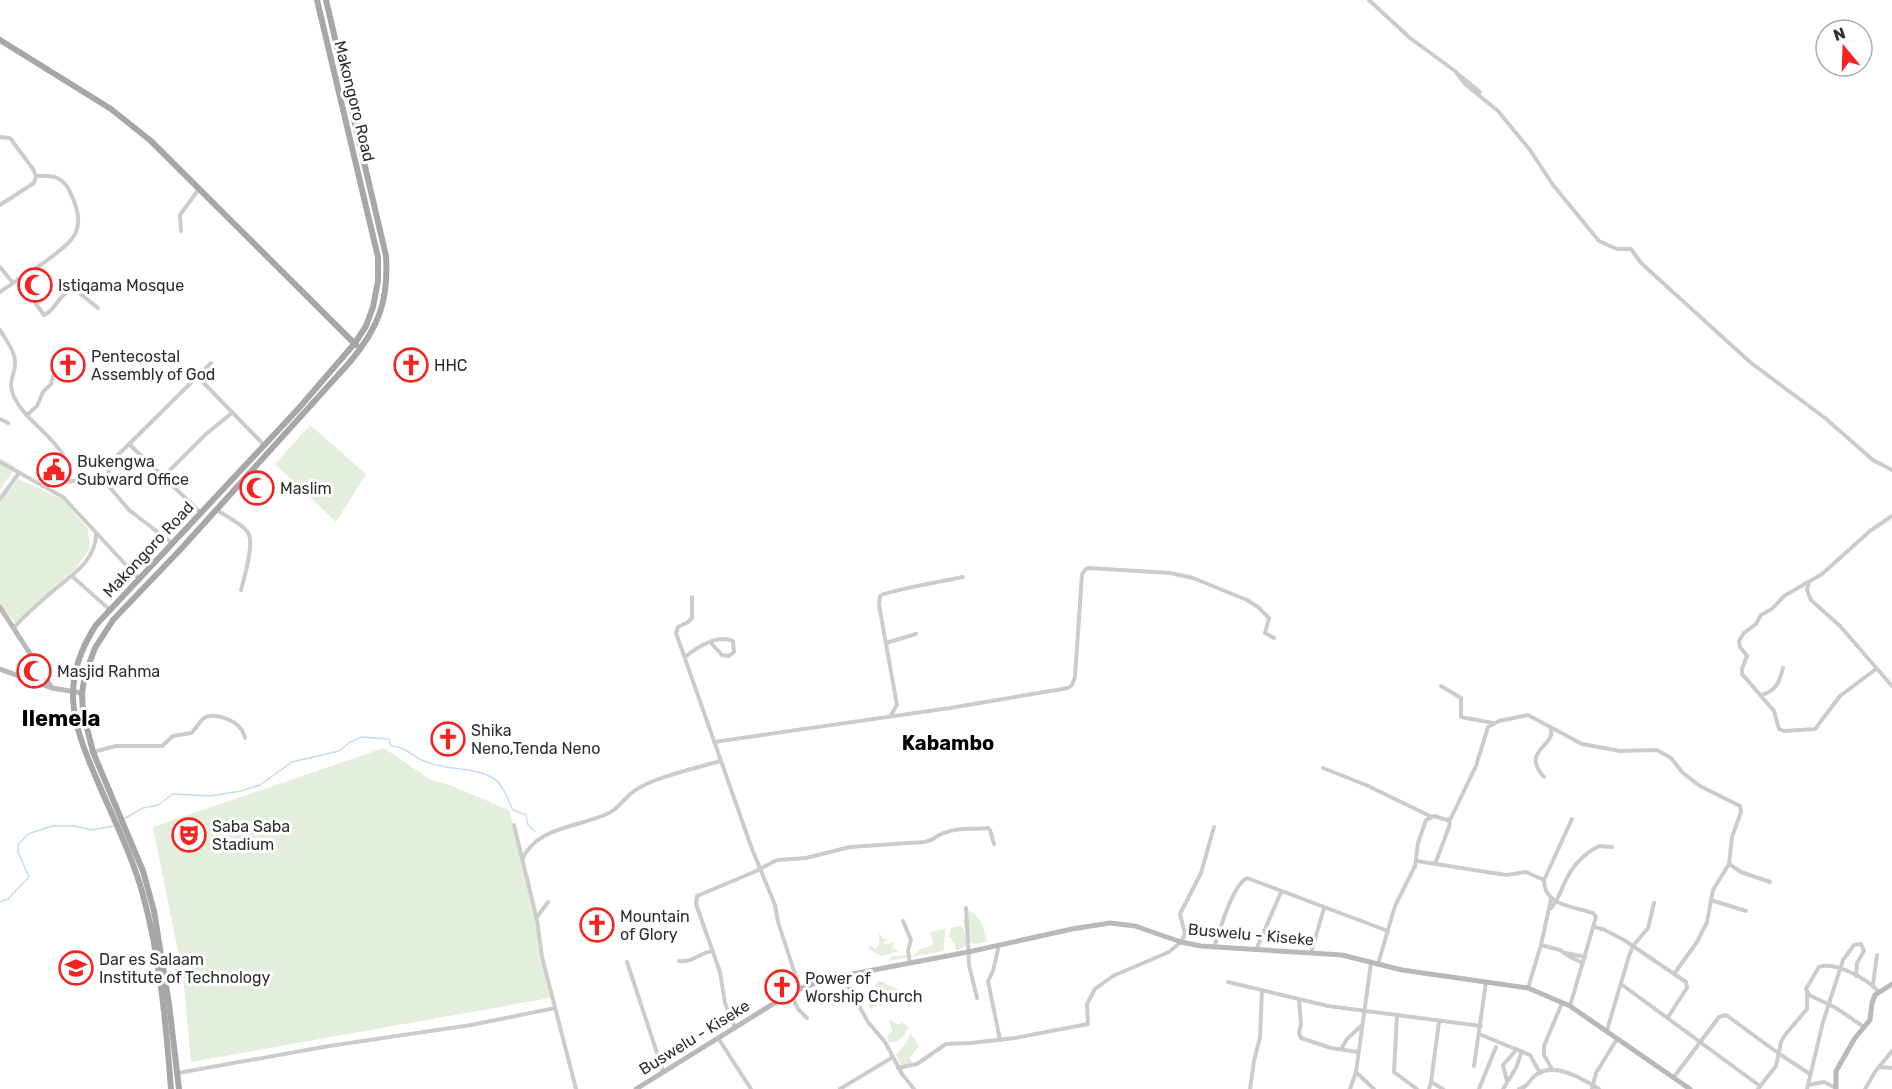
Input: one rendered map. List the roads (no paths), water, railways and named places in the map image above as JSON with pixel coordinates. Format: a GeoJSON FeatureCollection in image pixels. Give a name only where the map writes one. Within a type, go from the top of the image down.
{"type":"FeatureCollection","features":[{"type":"Feature","properties":{"kind":"main road","name":"Makongoro Road"},"geometry":{"type":"LineString","coordinates":[[116,815],[79,735],[74,714],[73,692],[82,650],[96,625],[299,408],[355,344],[366,326],[373,307],[378,281],[378,257],[317,0]]}},
{"type":"Feature","properties":{"kind":"main road","name":"Makongoro Road"},"geometry":{"type":"LineString","coordinates":[[171,1089],[160,985],[147,914],[125,837],[93,752],[83,712],[82,693],[91,657],[113,620],[361,349],[382,309],[387,282],[386,256],[326,0]]}},
{"type":"Feature","properties":{"kind":"main road"},"geometry":{"type":"LineString","coordinates":[[0,40],[131,123],[361,349]]}},
{"type":"Feature","properties":{"kind":"main road"},"geometry":{"type":"LineString","coordinates":[[0,607],[52,688]]}},
{"type":"Feature","properties":{"kind":"main road"},"geometry":{"type":"LineString","coordinates":[[0,669],[52,688],[82,693]]}},
{"type":"Feature","properties":{"kind":"main road","name":"Makongoro Road"},"geometry":{"type":"LineString","coordinates":[[125,837],[143,871],[157,925],[179,1089]]}},
{"type":"Feature","properties":{"kind":"main road","name":"Buswelu - Kiseke"},"geometry":{"type":"LineString","coordinates":[[636,1089],[800,989],[842,975],[968,952],[1084,927],[1115,923],[1135,926],[1181,942],[1214,948],[1342,955],[1402,970],[1528,988],[1570,1006],[1690,1089]]}},
{"type":"Feature","properties":{"kind":"main road"},"geometry":{"type":"LineString","coordinates":[[1836,1088],[1834,1076],[1838,1066],[1870,1020],[1872,1003],[1878,991],[1892,984]]}},
{"type":"Feature","properties":{"kind":"street"},"geometry":{"type":"LineString","coordinates":[[1369,0],[1410,38],[1458,74],[1465,84],[1486,99],[1525,144],[1553,185],[1599,241],[1615,249],[1631,249],[1641,263],[1741,354],[1825,418],[1873,460],[1892,471]]}},
{"type":"Feature","properties":{"kind":"street"},"geometry":{"type":"LineString","coordinates":[[0,137],[10,138],[36,176],[34,183],[0,205]]}},
{"type":"Feature","properties":{"kind":"street"},"geometry":{"type":"LineString","coordinates":[[0,292],[64,247],[74,237],[78,225],[75,203],[64,182],[52,175],[36,176]]}},
{"type":"Feature","properties":{"kind":"street"},"geometry":{"type":"LineString","coordinates":[[181,231],[180,216],[199,189]]}},
{"type":"Feature","properties":{"kind":"street"},"geometry":{"type":"LineString","coordinates":[[0,267],[13,283]]}},
{"type":"Feature","properties":{"kind":"street"},"geometry":{"type":"LineString","coordinates":[[18,279],[44,315],[49,313],[63,294],[72,290],[98,308]]}},
{"type":"Feature","properties":{"kind":"street"},"geometry":{"type":"LineString","coordinates":[[0,330],[15,358],[11,389],[17,402],[63,455],[49,486]]}},
{"type":"Feature","properties":{"kind":"street"},"geometry":{"type":"LineString","coordinates":[[172,543],[129,510],[107,484],[106,475],[110,465],[129,444],[211,363]]}},
{"type":"Feature","properties":{"kind":"street"},"geometry":{"type":"LineString","coordinates":[[27,415],[37,406],[43,392],[51,384],[52,373],[55,369]]}},
{"type":"Feature","properties":{"kind":"street"},"geometry":{"type":"LineString","coordinates":[[198,376],[264,445]]}},
{"type":"Feature","properties":{"kind":"street"},"geometry":{"type":"LineString","coordinates":[[163,477],[206,434],[232,413]]}},
{"type":"Feature","properties":{"kind":"street"},"geometry":{"type":"LineString","coordinates":[[0,419],[8,423]]}},
{"type":"Feature","properties":{"kind":"street"},"geometry":{"type":"LineString","coordinates":[[129,444],[201,513]]}},
{"type":"Feature","properties":{"kind":"street"},"geometry":{"type":"LineString","coordinates":[[0,462],[49,486],[66,500],[139,579]]}},
{"type":"Feature","properties":{"kind":"street"},"geometry":{"type":"LineString","coordinates":[[0,499],[19,473]]}},
{"type":"Feature","properties":{"kind":"street"},"geometry":{"type":"LineString","coordinates":[[49,486],[81,480],[107,484]]}},
{"type":"Feature","properties":{"kind":"street"},"geometry":{"type":"LineString","coordinates":[[216,509],[246,530],[250,537],[241,590]]}},
{"type":"Feature","properties":{"kind":"street"},"geometry":{"type":"LineString","coordinates":[[1876,669],[1840,696],[1814,729],[1780,731],[1774,711],[1742,674],[1747,656],[1740,647],[1739,641],[1744,633],[1756,624],[1761,615],[1772,609],[1787,594],[1828,569],[1870,531],[1892,516]]}},
{"type":"Feature","properties":{"kind":"street"},"geometry":{"type":"LineString","coordinates":[[14,627],[45,597],[72,577],[93,549],[96,534]]}},
{"type":"Feature","properties":{"kind":"street"},"geometry":{"type":"LineString","coordinates":[[714,742],[950,708],[1068,688],[1075,677],[1082,574],[1089,568],[1170,573],[1200,580],[1258,607],[1269,618],[1265,633],[1274,638]]}},
{"type":"Feature","properties":{"kind":"street"},"geometry":{"type":"LineString","coordinates":[[72,577],[110,610]]}},
{"type":"Feature","properties":{"kind":"street"},"geometry":{"type":"LineString","coordinates":[[890,715],[897,705],[879,605],[882,593],[963,577]]}},
{"type":"Feature","properties":{"kind":"street"},"geometry":{"type":"LineString","coordinates":[[1809,582],[1808,591],[1811,600],[1846,632],[1892,686]]}},
{"type":"Feature","properties":{"kind":"street"},"geometry":{"type":"LineString","coordinates":[[692,597],[692,618],[676,630],[759,870],[776,905],[779,926],[800,989]]}},
{"type":"Feature","properties":{"kind":"street"},"geometry":{"type":"LineString","coordinates":[[886,643],[916,634]]}},
{"type":"Feature","properties":{"kind":"street"},"geometry":{"type":"LineString","coordinates":[[685,657],[710,642],[730,639],[734,644],[734,652],[729,656],[722,655],[710,642]]}},
{"type":"Feature","properties":{"kind":"street"},"geometry":{"type":"LineString","coordinates":[[1762,696],[1777,686],[1783,668]]}},
{"type":"Feature","properties":{"kind":"street"},"geometry":{"type":"LineString","coordinates":[[1441,686],[1461,698],[1461,717],[1494,723],[1528,716],[1575,742],[1590,746],[1620,751],[1657,750],[1671,758],[1690,780],[1738,805],[1741,812],[1732,837],[1729,864],[1713,890],[1710,913],[1703,932],[1674,974]]}},
{"type":"Feature","properties":{"kind":"street"},"geometry":{"type":"LineString","coordinates":[[93,752],[116,746],[162,746],[173,736],[191,733],[204,718],[211,716],[237,725],[245,738]]}},
{"type":"Feature","properties":{"kind":"street"},"geometry":{"type":"LineString","coordinates":[[1435,864],[1450,819],[1476,766],[1486,731],[1494,723]]}},
{"type":"Feature","properties":{"kind":"street"},"geometry":{"type":"LineString","coordinates":[[1544,777],[1535,759],[1551,736],[1550,727]]}},
{"type":"Feature","properties":{"kind":"street"},"geometry":{"type":"LineString","coordinates":[[522,860],[528,849],[542,838],[573,824],[611,812],[640,787],[720,760]]}},
{"type":"Feature","properties":{"kind":"street"},"geometry":{"type":"LineString","coordinates":[[1323,768],[1366,785],[1431,816],[1450,819]]}},
{"type":"Feature","properties":{"kind":"street"},"geometry":{"type":"LineString","coordinates":[[1378,965],[1395,906],[1417,861],[1421,834],[1426,820],[1431,816]]}},
{"type":"Feature","properties":{"kind":"street"},"geometry":{"type":"LineString","coordinates":[[1570,1006],[1596,917],[1551,899],[1544,889],[1544,880],[1572,819]]}},
{"type":"Feature","properties":{"kind":"street"},"geometry":{"type":"LineString","coordinates":[[514,825],[537,917],[542,957],[576,1089]]}},
{"type":"Feature","properties":{"kind":"street"},"geometry":{"type":"LineString","coordinates":[[898,1068],[917,1064],[942,1045],[1000,1040],[1088,1024],[1087,1004],[1095,989],[1113,976],[1169,952],[1181,942],[1185,934],[1180,914],[1201,873],[1214,827]]}},
{"type":"Feature","properties":{"kind":"street"},"geometry":{"type":"LineString","coordinates":[[735,1028],[727,1010],[722,979],[695,898],[777,860],[806,858],[850,847],[924,842],[946,832],[961,829],[988,828],[994,844]]}},
{"type":"Feature","properties":{"kind":"street"},"geometry":{"type":"LineString","coordinates":[[1550,909],[1557,902],[1566,879],[1576,865],[1595,848],[1612,847]]}},
{"type":"Feature","properties":{"kind":"street"},"geometry":{"type":"LineString","coordinates":[[1417,861],[1506,875],[1526,872],[1544,880]]}},
{"type":"Feature","properties":{"kind":"street"},"geometry":{"type":"LineString","coordinates":[[1729,864],[1741,872],[1770,882]]}},
{"type":"Feature","properties":{"kind":"street"},"geometry":{"type":"LineString","coordinates":[[1214,948],[1228,907],[1241,881],[1247,878],[1388,931]]}},
{"type":"Feature","properties":{"kind":"street"},"geometry":{"type":"LineString","coordinates":[[1256,950],[1281,892]]}},
{"type":"Feature","properties":{"kind":"street"},"geometry":{"type":"LineString","coordinates":[[1528,988],[1541,945],[1551,899]]}},
{"type":"Feature","properties":{"kind":"street"},"geometry":{"type":"LineString","coordinates":[[1711,900],[1746,911]]}},
{"type":"Feature","properties":{"kind":"street"},"geometry":{"type":"LineString","coordinates":[[537,917],[548,902]]}},
{"type":"Feature","properties":{"kind":"street"},"geometry":{"type":"LineString","coordinates":[[1607,1030],[1633,946],[1648,928],[1654,903]]}},
{"type":"Feature","properties":{"kind":"street"},"geometry":{"type":"LineString","coordinates":[[966,908],[968,952],[977,998]]}},
{"type":"Feature","properties":{"kind":"street"},"geometry":{"type":"LineString","coordinates":[[1311,953],[1324,908]]}},
{"type":"Feature","properties":{"kind":"street"},"geometry":{"type":"LineString","coordinates":[[903,921],[911,940],[908,951],[910,963]]}},
{"type":"Feature","properties":{"kind":"street"},"geometry":{"type":"LineString","coordinates":[[1594,927],[1605,930],[1633,946],[1686,982],[1687,988],[1667,1017]]}},
{"type":"Feature","properties":{"kind":"street"},"geometry":{"type":"LineString","coordinates":[[1836,1088],[1824,1082],[1807,1087],[1840,969],[1848,952],[1854,945],[1861,944],[1864,951],[1857,963],[1856,976]]}},
{"type":"Feature","properties":{"kind":"street"},"geometry":{"type":"LineString","coordinates":[[999,945],[993,971],[988,981],[1000,1040]]}},
{"type":"Feature","properties":{"kind":"street"},"geometry":{"type":"LineString","coordinates":[[1541,945],[1585,957]]}},
{"type":"Feature","properties":{"kind":"street"},"geometry":{"type":"LineString","coordinates":[[679,961],[690,961],[712,951]]}},
{"type":"Feature","properties":{"kind":"street"},"geometry":{"type":"LineString","coordinates":[[1565,953],[1583,963]]}},
{"type":"Feature","properties":{"kind":"street"},"geometry":{"type":"LineString","coordinates":[[1873,985],[1877,956]]}},
{"type":"Feature","properties":{"kind":"street"},"geometry":{"type":"LineString","coordinates":[[627,962],[663,1071]]}},
{"type":"Feature","properties":{"kind":"street"},"geometry":{"type":"LineString","coordinates":[[1350,1089],[1356,1072],[1371,963]]}},
{"type":"Feature","properties":{"kind":"street"},"geometry":{"type":"LineString","coordinates":[[1621,984],[1759,1087],[1776,1066],[1785,1035],[1807,1009],[1806,989],[1819,968],[1827,966],[1840,969],[1873,985],[1878,991]]}},
{"type":"Feature","properties":{"kind":"street"},"geometry":{"type":"LineString","coordinates":[[842,975],[854,999],[914,1089]]}},
{"type":"Feature","properties":{"kind":"street"},"geometry":{"type":"LineString","coordinates":[[1474,1066],[1486,981]]}},
{"type":"Feature","properties":{"kind":"street"},"geometry":{"type":"LineString","coordinates":[[1228,982],[1299,1000],[1397,1016],[1480,1026]]}},
{"type":"Feature","properties":{"kind":"street"},"geometry":{"type":"LineString","coordinates":[[1250,1089],[1260,1034],[1262,990]]}},
{"type":"Feature","properties":{"kind":"street"},"geometry":{"type":"LineString","coordinates":[[1807,993],[1829,1004],[1864,1027]]}},
{"type":"Feature","properties":{"kind":"street"},"geometry":{"type":"LineString","coordinates":[[791,994],[798,1009],[807,1018]]}},
{"type":"Feature","properties":{"kind":"street"},"geometry":{"type":"LineString","coordinates":[[1299,1000],[1300,1036],[1321,1045],[1358,1052]]}},
{"type":"Feature","properties":{"kind":"street"},"geometry":{"type":"LineString","coordinates":[[1563,1002],[1545,1046],[1544,1055],[1552,1069],[1599,1089]]}},
{"type":"Feature","properties":{"kind":"street"},"geometry":{"type":"LineString","coordinates":[[178,1073],[329,1046],[471,1025],[555,1008]]}},
{"type":"Feature","properties":{"kind":"street"},"geometry":{"type":"LineString","coordinates":[[1674,1077],[1719,1017],[1726,1015],[1810,1074]]}},
{"type":"Feature","properties":{"kind":"street"},"geometry":{"type":"LineString","coordinates":[[1397,1016],[1394,1072],[1418,1089]]}},
{"type":"Feature","properties":{"kind":"street"},"geometry":{"type":"LineString","coordinates":[[1428,1089],[1431,1082],[1439,1022]]}},
{"type":"Feature","properties":{"kind":"street"},"geometry":{"type":"LineString","coordinates":[[1341,1049],[1347,1039],[1362,1024]]}},
{"type":"Feature","properties":{"kind":"street"},"geometry":{"type":"LineString","coordinates":[[1479,1034],[1533,1057],[1540,1073]]}},
{"type":"Feature","properties":{"kind":"street"},"geometry":{"type":"LineString","coordinates":[[718,1038],[750,1089]]}},
{"type":"Feature","properties":{"kind":"street"},"geometry":{"type":"LineString","coordinates":[[1592,1087],[1602,1062],[1618,1038]]}},
{"type":"Feature","properties":{"kind":"street"},"geometry":{"type":"LineString","coordinates":[[1479,1089],[1496,1047]]}},
{"type":"Feature","properties":{"kind":"street"},"geometry":{"type":"LineString","coordinates":[[1507,1082],[1503,1065],[1516,1049]]}},
{"type":"Feature","properties":{"kind":"street"},"geometry":{"type":"LineString","coordinates":[[1503,1089],[1516,1068],[1522,1051]]}},
{"type":"Feature","properties":{"kind":"street"},"geometry":{"type":"LineString","coordinates":[[1865,1089],[1892,1051]]}},
{"type":"Feature","properties":{"kind":"street"},"geometry":{"type":"LineString","coordinates":[[840,1089],[893,1057]]}},
{"type":"Feature","properties":{"kind":"street"},"geometry":{"type":"LineString","coordinates":[[1879,1068],[1892,1068]]}},
{"type":"Feature","properties":{"kind":"street"},"geometry":{"type":"LineString","coordinates":[[1519,1089],[1525,1088],[1534,1076],[1552,1069]]}},
{"type":"Feature","properties":{"kind":"street"},"geometry":{"type":"LineString","coordinates":[[1356,1072],[1374,1089]]}},
{"type":"Feature","properties":{"kind":"street"},"geometry":{"type":"LineString","coordinates":[[1431,1082],[1443,1089]]}},
{"type":"Feature","properties":{"kind":"waterway"},"geometry":{"type":"LineString","coordinates":[[125,818],[143,808],[158,805],[173,794],[210,796],[260,785],[292,762],[339,751],[350,742],[362,737],[389,739],[391,746],[404,749],[424,761],[485,774],[493,778],[502,788],[513,810],[526,815],[528,825],[535,831]]}},
{"type":"Feature","properties":{"kind":"waterway"},"geometry":{"type":"LineString","coordinates":[[0,902],[8,899],[29,877],[18,852],[18,845],[28,834],[52,826],[75,826],[92,830],[113,826]]}},
{"type":"Feature","properties":{"kind":"place","name":"Istiqama Mosque"},"geometry":{"type":"Point","coordinates":[35,285]}},
{"type":"Feature","properties":{"kind":"place","name":"Pentecostal Assembly of God"},"geometry":{"type":"Point","coordinates":[68,365]}},
{"type":"Feature","properties":{"kind":"place","name":"HHC"},"geometry":{"type":"Point","coordinates":[411,365]}},
{"type":"Feature","properties":{"kind":"place","name":"Bukengwa Subward Office"},"geometry":{"type":"Point","coordinates":[54,470]}},
{"type":"Feature","properties":{"kind":"place","name":"Maslim"},"geometry":{"type":"Point","coordinates":[257,488]}},
{"type":"Feature","properties":{"kind":"place","name":"Masjid Rahma"},"geometry":{"type":"Point","coordinates":[34,671]}},
{"type":"Feature","properties":{"kind":"place","name":"Shika Neno,Tenda Neno"},"geometry":{"type":"Point","coordinates":[448,739]}},
{"type":"Feature","properties":{"kind":"place","name":"Saba Saba Stadium"},"geometry":{"type":"Point","coordinates":[189,835]}},
{"type":"Feature","properties":{"kind":"place","name":"Mountain of Glory"},"geometry":{"type":"Point","coordinates":[597,925]}},
{"type":"Feature","properties":{"kind":"place","name":"Dar es Salaam Institute of Technology"},"geometry":{"type":"Point","coordinates":[76,968]}},
{"type":"Feature","properties":{"kind":"place","name":"Power of Worship Church"},"geometry":{"type":"Point","coordinates":[782,987]}},
{"type":"Feature","properties":{"kind":"district","name":"Ilemela"},"geometry":{"type":"Point","coordinates":[61,718]}},
{"type":"Feature","properties":{"kind":"district","name":"Kabambo"},"geometry":{"type":"Point","coordinates":[948,743]}}]}
